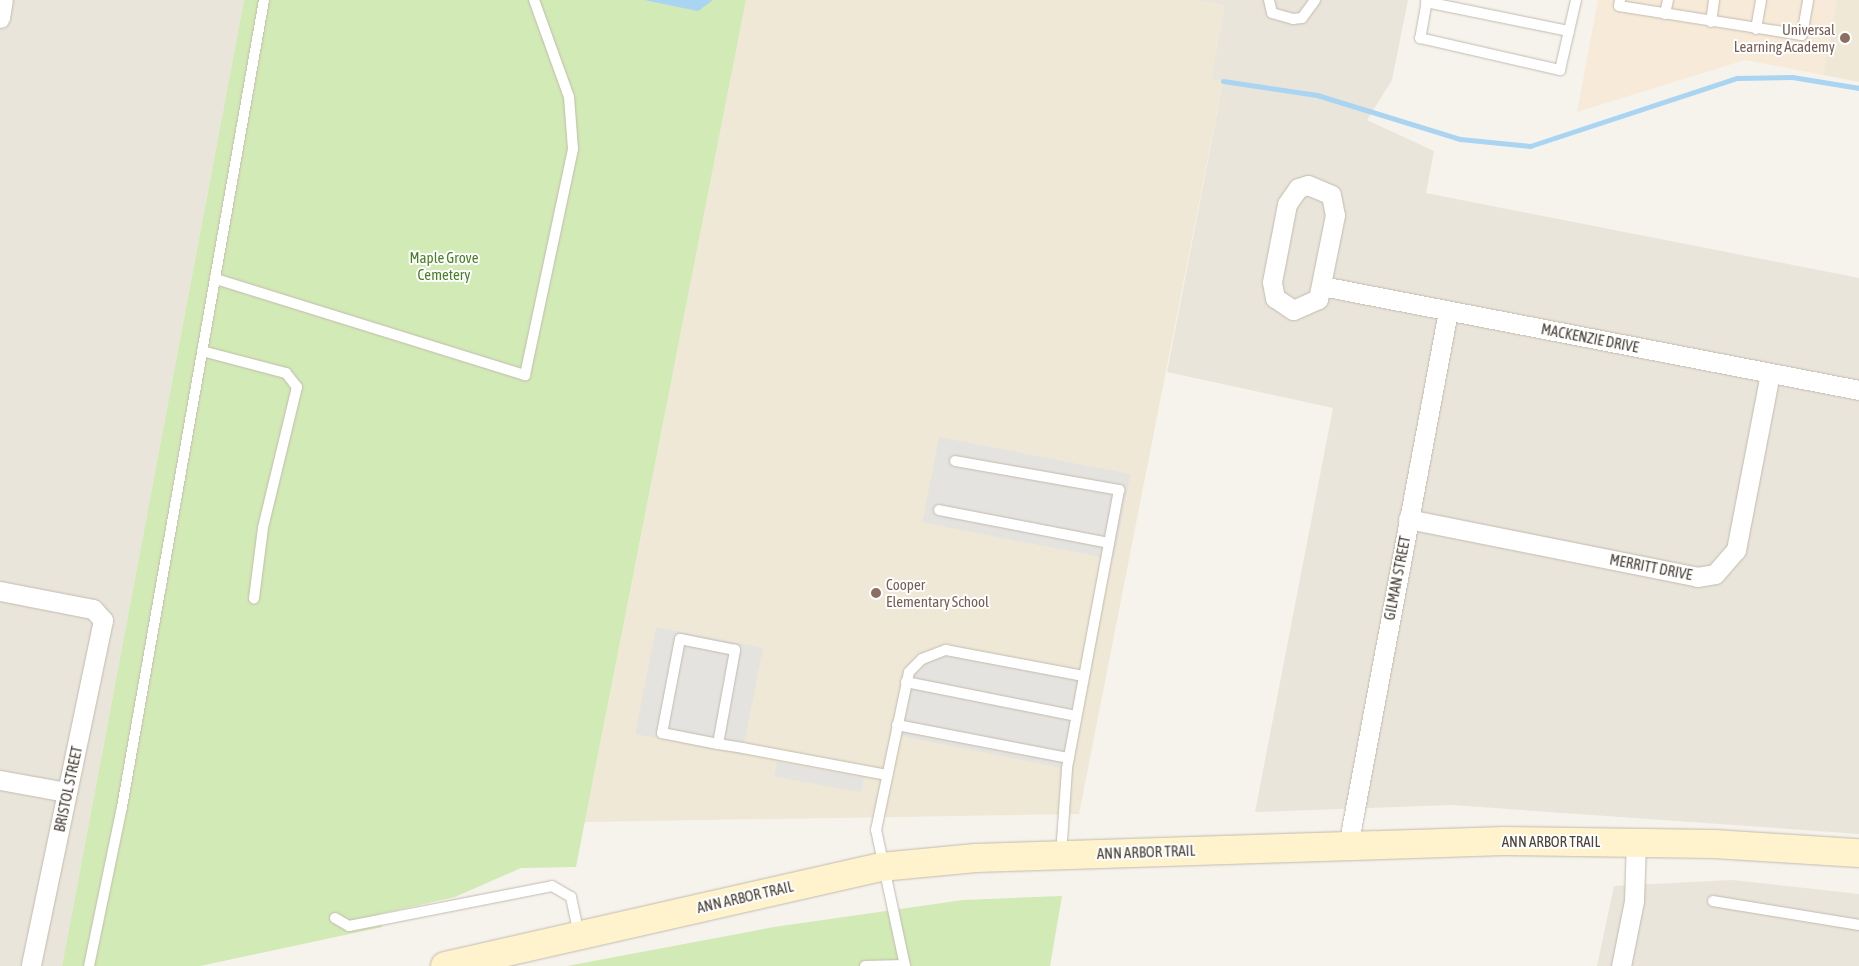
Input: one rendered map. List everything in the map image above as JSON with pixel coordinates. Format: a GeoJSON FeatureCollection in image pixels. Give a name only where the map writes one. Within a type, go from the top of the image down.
{"type":"FeatureCollection","features":[{"type":"Feature","properties":{"kind":"street"},"geometry":{"type":"LineString","coordinates":[[0,18],[3,0]]}},
{"type":"Feature","properties":{"kind":"street"},"geometry":{"type":"LineString","coordinates":[[1308,185],[1325,190],[1335,204],[1322,286],[1315,303],[1294,310],[1278,302],[1272,291],[1287,204],[1298,188],[1308,185]]}},
{"type":"Feature","properties":{"kind":"street","name":"MACKENZIE DRIVE"},"geometry":{"type":"LineString","coordinates":[[1322,286],[1859,390]]}},
{"type":"Feature","properties":{"kind":"street","name":"GILMAN STREET"},"geometry":{"type":"LineString","coordinates":[[1348,846],[1448,310]]}},
{"type":"Feature","properties":{"kind":"street","name":"MERRITT DRIVE"},"geometry":{"type":"LineString","coordinates":[[1408,519],[1697,577],[1715,574],[1736,550],[1770,374]]}},
{"type":"Feature","properties":{"kind":"street","name":"BRISTOL STREET"},"geometry":{"type":"LineString","coordinates":[[0,591],[93,609],[98,614],[103,628],[31,966]]}},
{"type":"Feature","properties":{"kind":"street"},"geometry":{"type":"LineString","coordinates":[[0,780],[67,792]]}},
{"type":"Feature","properties":{"kind":"street"},"geometry":{"type":"LineString","coordinates":[[1621,966],[1634,901],[1636,842]]}},
{"type":"Feature","properties":{"kind":"street","name":"ANN ARBOR TRAIL"},"geometry":{"type":"LineString","coordinates":[[445,966],[881,867],[1061,854],[1348,846],[1636,842],[1859,853]]}},
{"type":"Feature","properties":{"kind":"lane"},"geometry":{"type":"LineString","coordinates":[[88,966],[122,808],[264,0]]}},
{"type":"Feature","properties":{"kind":"lane"},"geometry":{"type":"LineString","coordinates":[[216,279],[525,375],[573,150],[569,97],[534,0]]}},
{"type":"Feature","properties":{"kind":"lane"},"geometry":{"type":"LineString","coordinates":[[1269,0],[1272,13],[1293,19],[1302,18],[1315,0]]}},
{"type":"Feature","properties":{"kind":"lane"},"geometry":{"type":"LineString","coordinates":[[1569,31],[1426,1],[1420,38],[1560,70],[1569,31],[1576,0]]}},
{"type":"Feature","properties":{"kind":"lane"},"geometry":{"type":"LineString","coordinates":[[1620,0],[1619,6],[1802,35],[1808,0]]}},
{"type":"Feature","properties":{"kind":"lane"},"geometry":{"type":"LineString","coordinates":[[1665,14],[1668,0]]}},
{"type":"Feature","properties":{"kind":"lane"},"geometry":{"type":"LineString","coordinates":[[1711,22],[1714,0]]}},
{"type":"Feature","properties":{"kind":"lane"},"geometry":{"type":"LineString","coordinates":[[1756,29],[1761,0]]}},
{"type":"Feature","properties":{"kind":"lane"},"geometry":{"type":"LineString","coordinates":[[202,351],[286,373],[297,387],[263,528],[254,598]]}},
{"type":"Feature","properties":{"kind":"lane"},"geometry":{"type":"LineString","coordinates":[[955,461],[1119,490],[1069,758],[1061,854]]}},
{"type":"Feature","properties":{"kind":"lane"},"geometry":{"type":"LineString","coordinates":[[939,510],[1109,543]]}},
{"type":"Feature","properties":{"kind":"lane"},"geometry":{"type":"LineString","coordinates":[[718,744],[735,650],[680,639],[662,733],[718,744],[887,775]]}},
{"type":"Feature","properties":{"kind":"lane"},"geometry":{"type":"LineString","coordinates":[[865,966],[905,966],[898,920],[881,867],[876,830],[906,682],[914,664],[946,650],[1083,676]]}},
{"type":"Feature","properties":{"kind":"lane"},"geometry":{"type":"LineString","coordinates":[[906,682],[1076,716]]}},
{"type":"Feature","properties":{"kind":"lane"},"geometry":{"type":"LineString","coordinates":[[897,725],[1069,758]]}},
{"type":"Feature","properties":{"kind":"lane"},"geometry":{"type":"LineString","coordinates":[[335,918],[349,926],[552,886],[571,897],[580,935]]}},
{"type":"Feature","properties":{"kind":"lane"},"geometry":{"type":"LineString","coordinates":[[1713,901],[1859,925]]}},
{"type":"Feature","properties":{"kind":"shaded area"},"geometry":{"type":"Polygon","coordinates":[[[0,0],[244,0],[62,966],[0,966],[0,0]]]}},
{"type":"Feature","properties":{"kind":"shaded area","name":"Cooper Elementary School"},"geometry":{"type":"Polygon","coordinates":[[[746,0],[1195,0],[1224,6],[1211,79],[1223,81],[1079,814],[585,822],[746,0]]]}},
{"type":"Feature","properties":{"kind":"shaded area"},"geometry":{"type":"Polygon","coordinates":[[[1195,0],[1408,0],[1392,80],[1367,120],[1434,151],[1426,193],[1859,278],[1859,834],[1452,805],[1255,812],[1333,408],[1167,372],[1223,82],[1211,79],[1224,6],[1195,0]]]}},
{"type":"Feature","properties":{"kind":"shaded area"},"geometry":{"type":"Polygon","coordinates":[[[1598,0],[1837,0],[1823,75],[1745,60],[1577,112],[1598,0]]]}},
{"type":"Feature","properties":{"kind":"shaded area","name":"Universal Learning Academy"},"geometry":{"type":"Polygon","coordinates":[[[1837,0],[1859,0],[1859,82],[1823,75],[1837,0]]]}},
{"type":"Feature","properties":{"kind":"shaded area"},"geometry":{"type":"Polygon","coordinates":[[[939,437],[1130,474],[1114,560],[922,522],[939,437]]]}},
{"type":"Feature","properties":{"kind":"shaded area"},"geometry":{"type":"Polygon","coordinates":[[[656,627],[763,648],[742,755],[635,734],[656,627]]]}},
{"type":"Feature","properties":{"kind":"shaded area"},"geometry":{"type":"Polygon","coordinates":[[[938,651],[1083,676],[1067,769],[895,735],[909,672],[938,651]]]}},
{"type":"Feature","properties":{"kind":"shaded area"},"geometry":{"type":"Polygon","coordinates":[[[777,762],[864,777],[861,792],[774,777],[777,762]]]}},
{"type":"Feature","properties":{"kind":"shaded area"},"geometry":{"type":"Polygon","coordinates":[[[1732,880],[1859,894],[1859,966],[1597,966],[1614,886],[1732,880]]]}},
{"type":"Feature","properties":{"kind":"green space","name":"Maple Grove Cemetery"},"geometry":{"type":"Polygon","coordinates":[[[244,0],[746,0],[576,867],[521,868],[455,897],[379,914],[382,927],[200,966],[62,966],[244,0]]]}},
{"type":"Feature","properties":{"kind":"green space"},"geometry":{"type":"Polygon","coordinates":[[[1062,896],[1050,966],[567,966],[774,927],[963,900],[1062,896]]]}},
{"type":"Feature","properties":{"kind":"water"},"geometry":{"type":"Polygon","coordinates":[[[644,0],[713,0],[698,11],[644,0]]]}},
{"type":"Feature","properties":{"kind":"waterway"},"geometry":{"type":"LineString","coordinates":[[1223,81],[1317,95],[1460,139],[1530,146],[1737,78],[1792,77],[1859,88]]}},
{"type":"Feature","properties":{"kind":"place","name":"Universal Learning Academy"},"geometry":{"type":"Point","coordinates":[1845,38]}},
{"type":"Feature","properties":{"kind":"place","name":"Cooper Elementary School"},"geometry":{"type":"Point","coordinates":[876,593]}}]}
